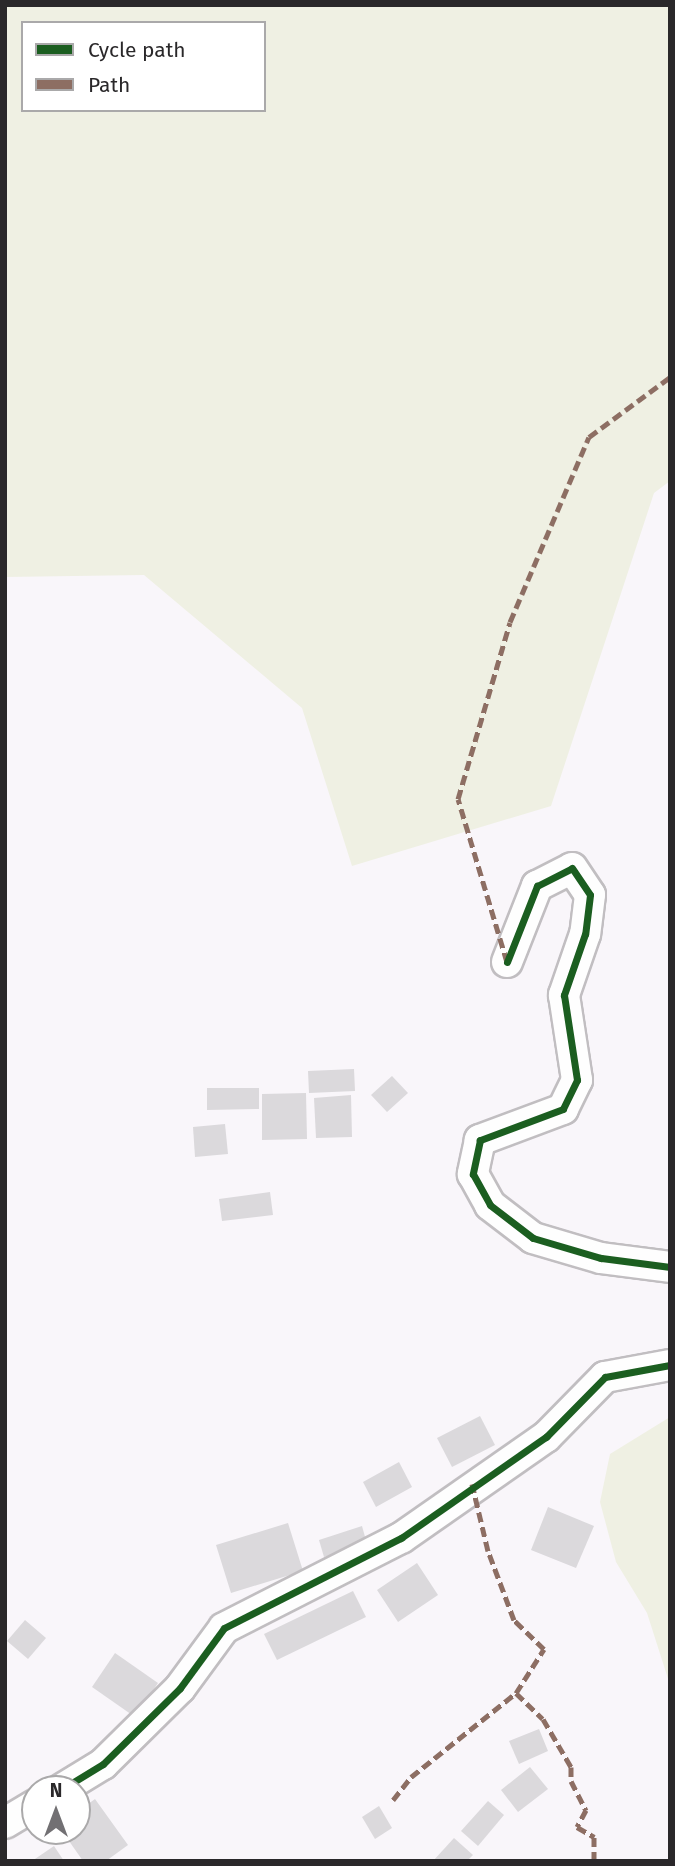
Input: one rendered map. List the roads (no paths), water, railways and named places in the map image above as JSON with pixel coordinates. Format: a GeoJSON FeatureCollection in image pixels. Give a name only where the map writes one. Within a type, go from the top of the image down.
{"type":"FeatureCollection","features":[{"type":"Feature","properties":{"kind":"street"},"geometry":{"type":"LineString","coordinates":[[507,962],[537,886],[572,868],[590,895],[585,934],[564,995],[577,1080],[563,1109],[480,1140],[472,1174],[490,1205],[533,1238],[601,1258],[670,1267]]}},
{"type":"Feature","properties":{"kind":"street"},"geometry":{"type":"LineString","coordinates":[[85,1775],[103,1764],[180,1688],[224,1628],[401,1538],[472,1484],[546,1437],[605,1377],[670,1365]]}},
{"type":"Feature","properties":{"kind":"street"},"geometry":{"type":"LineString","coordinates":[[5,1823],[21,1813]]}}]}
